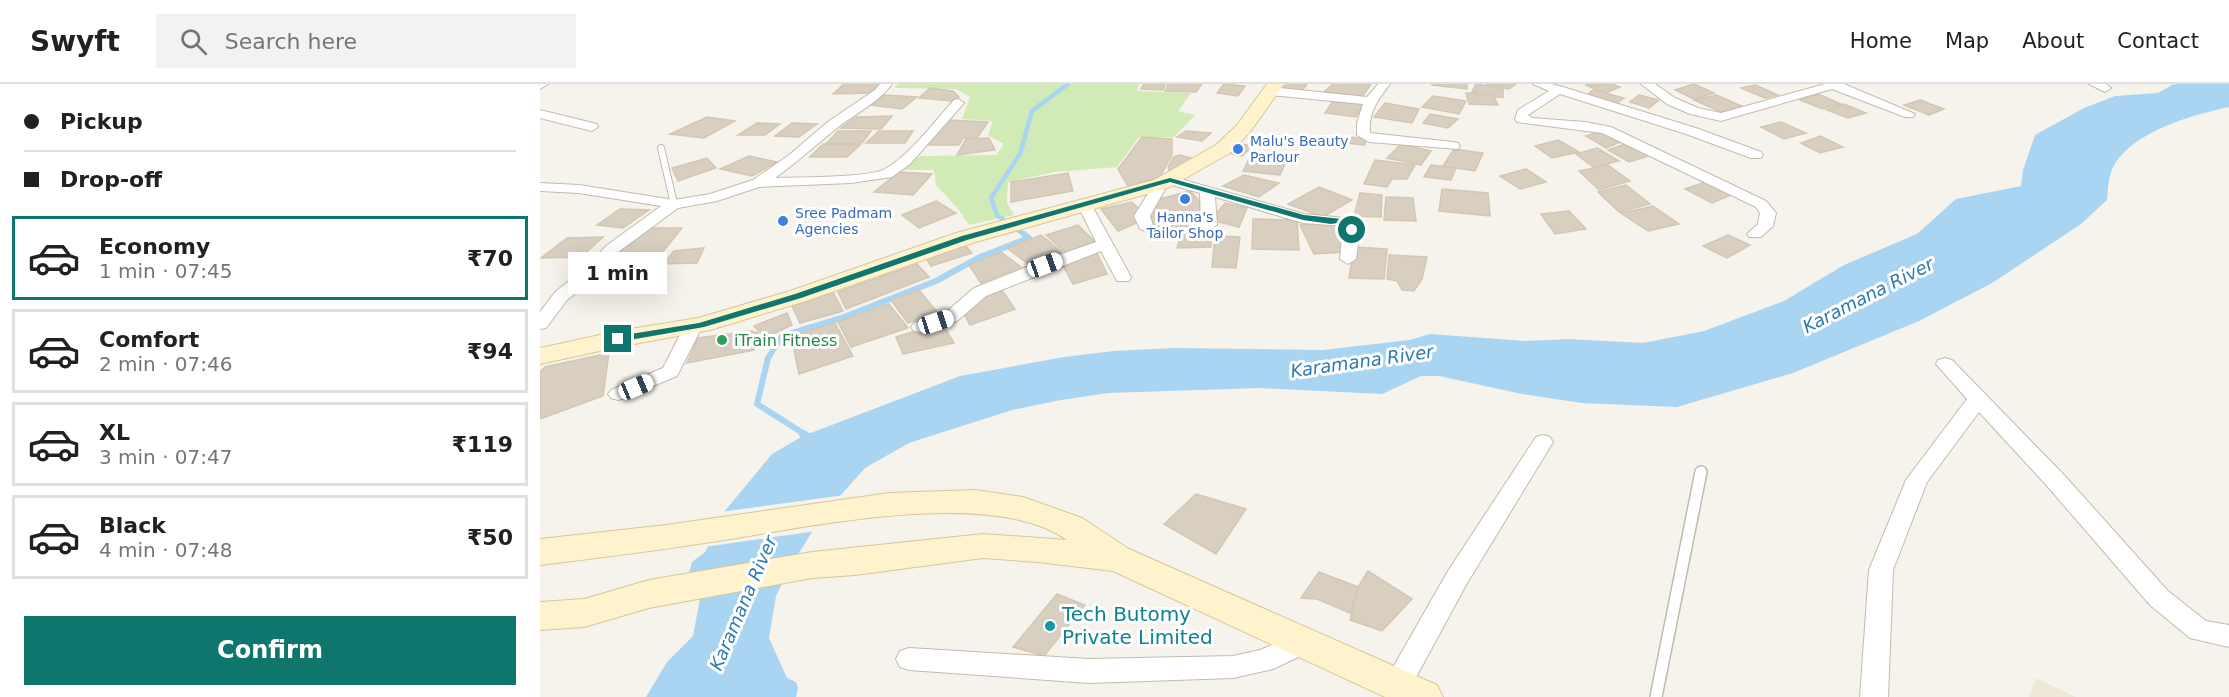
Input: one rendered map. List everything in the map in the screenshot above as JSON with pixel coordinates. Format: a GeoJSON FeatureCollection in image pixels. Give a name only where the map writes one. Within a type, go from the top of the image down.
{"type":"FeatureCollection","features":[{"type":"Feature","properties":{"kind":"main road"},"geometry":{"type":"LineString","coordinates":[[540,356],[618,339],[693,327],[798,296],[1009,224],[1166,182],[1222,149],[1244,128],[1269,86]]}},
{"type":"Feature","properties":{"kind":"main road"},"geometry":{"type":"LineString","coordinates":[[540,552],[666,537],[889,504],[975,501],[1023,509],[1071,526],[1117,558],[1410,692]]}},
{"type":"Feature","properties":{"kind":"main road"},"geometry":{"type":"LineString","coordinates":[[540,616],[584,613],[649,594],[812,565],[983,546],[1038,549],[1117,558]]}},
{"type":"Feature","properties":{"kind":"street"},"geometry":{"type":"LineString","coordinates":[[758,183],[794,158],[834,124],[879,93],[886,84]]}},
{"type":"Feature","properties":{"kind":"street"},"geometry":{"type":"LineString","coordinates":[[1384,84],[1370,101],[1363,123],[1364,135],[1374,139],[1453,146]]}},
{"type":"Feature","properties":{"kind":"street"},"geometry":{"type":"LineString","coordinates":[[1539,84],[1691,131],[1756,155]]}},
{"type":"Feature","properties":{"kind":"street"},"geometry":{"type":"LineString","coordinates":[[1647,84],[1671,101],[1694,111],[1721,117],[1836,85],[1909,114]]}},
{"type":"Feature","properties":{"kind":"street"},"geometry":{"type":"LineString","coordinates":[[1269,86],[1370,101]]}},
{"type":"Feature","properties":{"kind":"street"},"geometry":{"type":"LineString","coordinates":[[1559,90],[1522,113],[1521,119],[1532,122],[1593,126],[1606,130],[1761,204],[1768,213],[1765,226],[1755,234]]}},
{"type":"Feature","properties":{"kind":"street"},"geometry":{"type":"LineString","coordinates":[[540,187],[579,189],[674,204],[712,198],[758,183],[887,174],[905,161],[958,103]]}},
{"type":"Feature","properties":{"kind":"street"},"geometry":{"type":"LineString","coordinates":[[540,114],[592,127]]}},
{"type":"Feature","properties":{"kind":"street"},"geometry":{"type":"LineString","coordinates":[[1145,226],[1142,216],[1166,182],[1303,218],[1350,222],[1352,230],[1348,259]]}},
{"type":"Feature","properties":{"kind":"street"},"geometry":{"type":"LineString","coordinates":[[1207,191],[1209,225]]}},
{"type":"Feature","properties":{"kind":"street"},"geometry":{"type":"LineString","coordinates":[[540,324],[561,296],[593,271],[612,249],[674,204]]}},
{"type":"Feature","properties":{"kind":"street"},"geometry":{"type":"LineString","coordinates":[[1084,204],[1123,277]]}},
{"type":"Feature","properties":{"kind":"street"},"geometry":{"type":"LineString","coordinates":[[920,327],[951,317],[980,292],[1045,265],[1105,244]]}},
{"type":"Feature","properties":{"kind":"street"},"geometry":{"type":"LineString","coordinates":[[618,394],[670,372],[693,327]]}},
{"type":"Feature","properties":{"kind":"street"},"geometry":{"type":"LineString","coordinates":[[1945,364],[2056,481],[2159,598],[2199,630],[2229,636]]}},
{"type":"Feature","properties":{"kind":"street"},"geometry":{"type":"LineString","coordinates":[[1874,697],[1881,570],[1917,480],[1978,399]]}},
{"type":"Feature","properties":{"kind":"street"},"geometry":{"type":"LineString","coordinates":[[1410,692],[1457,578],[1543,442]]}},
{"type":"Feature","properties":{"kind":"street"},"geometry":{"type":"LineString","coordinates":[[909,659],[1089,671],[1233,667],[1264,661],[1304,642]]}},
{"type":"Feature","properties":{"kind":"lane"},"geometry":{"type":"LineString","coordinates":[[661,148],[674,204]]}},
{"type":"Feature","properties":{"kind":"lane"},"geometry":{"type":"LineString","coordinates":[[1656,697],[1701,472]]}},
{"type":"Feature","properties":{"kind":"shaded area"},"geometry":{"type":"Polygon","coordinates":[[[2036,678],[2076,697],[2029,697],[2036,678]]]}},
{"type":"Feature","properties":{"kind":"green space"},"geometry":{"type":"Polygon","coordinates":[[[898,84],[1139,84],[1137,91],[1191,93],[1178,111],[1195,115],[1174,137],[1139,137],[1117,167],[1055,172],[1008,182],[1007,203],[1014,215],[969,225],[959,210],[936,185],[934,170],[902,170],[920,156],[996,155],[1004,144],[988,135],[993,121],[962,119],[970,97],[956,89],[894,88],[898,84]]]}},
{"type":"Feature","properties":{"kind":"water","name":"Karamana River"},"geometry":{"type":"Polygon","coordinates":[[[2229,84],[2229,107],[2179,121],[2145,136],[2119,158],[2111,172],[2107,200],[2081,224],[1992,283],[1919,321],[1793,373],[1677,407],[1581,403],[1522,394],[1439,376],[1421,376],[1382,394],[1259,388],[1108,393],[1012,410],[909,443],[865,468],[822,516],[789,569],[776,596],[769,638],[787,678],[796,682],[798,688],[796,697],[646,697],[667,662],[693,636],[702,588],[689,573],[692,562],[705,552],[724,512],[772,454],[803,436],[960,376],[1064,357],[1114,351],[1173,348],[1323,350],[1410,340],[1430,334],[1526,341],[1569,339],[1643,343],[1704,331],[1784,301],[1844,265],[1917,234],[1956,199],[2021,186],[2023,170],[2035,135],[2084,108],[2115,96],[2158,93],[2172,85],[2229,84]]]}},
{"type":"Feature","properties":{"kind":"pier"},"geometry":{"type":"Polygon","coordinates":[[[845,495],[817,531],[704,547],[720,512],[845,495]]]}},
{"type":"Feature","properties":{"kind":"building"},"geometry":{"type":"Polygon","coordinates":[[[844,84],[879,84],[871,93],[833,94],[844,84]]]}},
{"type":"Feature","properties":{"kind":"building"},"geometry":{"type":"Polygon","coordinates":[[[1144,84],[1165,84],[1163,90],[1141,89],[1144,84]]]}},
{"type":"Feature","properties":{"kind":"building"},"geometry":{"type":"Polygon","coordinates":[[[1168,84],[1202,84],[1196,92],[1165,91],[1168,84]]]}},
{"type":"Feature","properties":{"kind":"building"},"geometry":{"type":"Polygon","coordinates":[[[1224,84],[1245,86],[1238,96],[1217,93],[1224,84]]]}},
{"type":"Feature","properties":{"kind":"building"},"geometry":{"type":"Polygon","coordinates":[[[1287,84],[1307,84],[1301,92],[1282,90],[1287,84]]]}},
{"type":"Feature","properties":{"kind":"building"},"geometry":{"type":"Polygon","coordinates":[[[1333,84],[1371,84],[1363,96],[1324,92],[1333,84]]]}},
{"type":"Feature","properties":{"kind":"building"},"geometry":{"type":"Polygon","coordinates":[[[1432,84],[1467,84],[1467,89],[1432,85],[1432,84]]]}},
{"type":"Feature","properties":{"kind":"building"},"geometry":{"type":"Polygon","coordinates":[[[1476,84],[1503,89],[1503,97],[1496,97],[1490,93],[1472,92],[1476,84]]]}},
{"type":"Feature","properties":{"kind":"building"},"geometry":{"type":"Polygon","coordinates":[[[1485,84],[1516,84],[1509,89],[1485,84]]]}},
{"type":"Feature","properties":{"kind":"building"},"geometry":{"type":"Polygon","coordinates":[[[1612,84],[1620,87],[1606,93],[1585,85],[1612,84]]]}},
{"type":"Feature","properties":{"kind":"building"},"geometry":{"type":"Polygon","coordinates":[[[1694,84],[1714,93],[1694,99],[1675,90],[1694,84]]]}},
{"type":"Feature","properties":{"kind":"building"},"geometry":{"type":"Polygon","coordinates":[[[1755,85],[1778,95],[1765,98],[1741,88],[1755,85]]]}},
{"type":"Feature","properties":{"kind":"building"},"geometry":{"type":"Polygon","coordinates":[[[930,88],[953,91],[959,97],[953,101],[919,98],[930,88]]]}},
{"type":"Feature","properties":{"kind":"building"},"geometry":{"type":"Polygon","coordinates":[[[1593,90],[1624,98],[1613,106],[1585,97],[1593,90]]]}},
{"type":"Feature","properties":{"kind":"building"},"geometry":{"type":"Polygon","coordinates":[[[1466,93],[1493,95],[1498,105],[1469,104],[1466,93]]]}},
{"type":"Feature","properties":{"kind":"building"},"geometry":{"type":"Polygon","coordinates":[[[1818,94],[1841,104],[1823,109],[1800,100],[1818,94]]]}},
{"type":"Feature","properties":{"kind":"building"},"geometry":{"type":"Polygon","coordinates":[[[884,95],[917,97],[902,109],[870,105],[884,95]]]}},
{"type":"Feature","properties":{"kind":"building"},"geometry":{"type":"Polygon","coordinates":[[[1639,95],[1659,100],[1649,108],[1630,102],[1639,95]]]}},
{"type":"Feature","properties":{"kind":"building"},"geometry":{"type":"Polygon","coordinates":[[[1716,95],[1744,107],[1721,112],[1694,100],[1716,95]]]}},
{"type":"Feature","properties":{"kind":"building"},"geometry":{"type":"Polygon","coordinates":[[[1433,96],[1466,101],[1459,114],[1422,107],[1433,96]]]}},
{"type":"Feature","properties":{"kind":"building"},"geometry":{"type":"Polygon","coordinates":[[[1920,100],[1944,109],[1929,115],[1904,105],[1920,100]]]}},
{"type":"Feature","properties":{"kind":"building"},"geometry":{"type":"Polygon","coordinates":[[[1333,101],[1363,104],[1356,117],[1325,113],[1333,101]]]}},
{"type":"Feature","properties":{"kind":"building"},"geometry":{"type":"Polygon","coordinates":[[[1385,103],[1419,109],[1412,123],[1374,117],[1385,103]]]}},
{"type":"Feature","properties":{"kind":"building"},"geometry":{"type":"Polygon","coordinates":[[[1844,104],[1866,113],[1848,118],[1827,110],[1844,104]]]}},
{"type":"Feature","properties":{"kind":"building"},"geometry":{"type":"Polygon","coordinates":[[[1430,114],[1458,119],[1448,128],[1423,123],[1430,114]]]}},
{"type":"Feature","properties":{"kind":"building"},"geometry":{"type":"Polygon","coordinates":[[[892,116],[881,129],[841,128],[856,117],[892,116]]]}},
{"type":"Feature","properties":{"kind":"building"},"geometry":{"type":"Polygon","coordinates":[[[707,117],[735,121],[704,138],[670,134],[707,117]]]}},
{"type":"Feature","properties":{"kind":"building"},"geometry":{"type":"Polygon","coordinates":[[[949,120],[988,122],[977,138],[963,138],[959,145],[924,145],[949,120]]]}},
{"type":"Feature","properties":{"kind":"building"},"geometry":{"type":"Polygon","coordinates":[[[1781,122],[1806,133],[1784,139],[1761,127],[1781,122]]]}},
{"type":"Feature","properties":{"kind":"building"},"geometry":{"type":"Polygon","coordinates":[[[757,123],[780,124],[765,135],[738,135],[757,123]]]}},
{"type":"Feature","properties":{"kind":"building"},"geometry":{"type":"Polygon","coordinates":[[[792,123],[817,124],[799,137],[775,136],[792,123]]]}},
{"type":"Feature","properties":{"kind":"building"},"geometry":{"type":"Polygon","coordinates":[[[838,131],[871,131],[862,143],[826,144],[838,131]]]}},
{"type":"Feature","properties":{"kind":"building"},"geometry":{"type":"Polygon","coordinates":[[[879,131],[913,131],[905,143],[866,143],[879,131]]]}},
{"type":"Feature","properties":{"kind":"building"},"geometry":{"type":"Polygon","coordinates":[[[1186,131],[1211,133],[1202,141],[1177,137],[1186,131]]]}},
{"type":"Feature","properties":{"kind":"building"},"geometry":{"type":"Polygon","coordinates":[[[1601,131],[1623,141],[1606,148],[1586,136],[1601,131]]]}},
{"type":"Feature","properties":{"kind":"building"},"geometry":{"type":"Polygon","coordinates":[[[1820,136],[1843,147],[1820,153],[1801,143],[1820,136]]]}},
{"type":"Feature","properties":{"kind":"building"},"geometry":{"type":"Polygon","coordinates":[[[1142,137],[1172,139],[1172,154],[1160,177],[1128,186],[1118,169],[1142,137]]]}},
{"type":"Feature","properties":{"kind":"building"},"geometry":{"type":"Polygon","coordinates":[[[1349,137],[1366,139],[1365,145],[1346,143],[1349,137]]]}},
{"type":"Feature","properties":{"kind":"building"},"geometry":{"type":"Polygon","coordinates":[[[989,138],[995,150],[957,155],[966,139],[989,138]]]}},
{"type":"Feature","properties":{"kind":"building"},"geometry":{"type":"Polygon","coordinates":[[[1558,140],[1579,152],[1552,158],[1535,146],[1558,140]]]}},
{"type":"Feature","properties":{"kind":"building","name":"Malu's Beauty Parlour"},"geometry":{"type":"Polygon","coordinates":[[[1234,143],[1253,146],[1242,156],[1223,152],[1234,143]]]}},
{"type":"Feature","properties":{"kind":"building"},"geometry":{"type":"Polygon","coordinates":[[[1628,143],[1652,155],[1629,162],[1608,150],[1628,143]]]}},
{"type":"Feature","properties":{"kind":"building"},"geometry":{"type":"Polygon","coordinates":[[[823,144],[860,145],[847,157],[810,157],[823,144]]]}},
{"type":"Feature","properties":{"kind":"building"},"geometry":{"type":"Polygon","coordinates":[[[1401,144],[1431,151],[1421,165],[1387,158],[1401,144]]]}},
{"type":"Feature","properties":{"kind":"building"},"geometry":{"type":"Polygon","coordinates":[[[1597,148],[1619,161],[1593,167],[1576,154],[1597,148]]]}},
{"type":"Feature","properties":{"kind":"building"},"geometry":{"type":"Polygon","coordinates":[[[1454,149],[1483,153],[1475,171],[1443,166],[1454,149]]]}},
{"type":"Feature","properties":{"kind":"building"},"geometry":{"type":"Polygon","coordinates":[[[1252,153],[1288,157],[1280,175],[1243,171],[1252,153]]]}},
{"type":"Feature","properties":{"kind":"building"},"geometry":{"type":"Polygon","coordinates":[[[1179,155],[1195,159],[1170,173],[1168,167],[1173,157],[1179,155]]]}},
{"type":"Feature","properties":{"kind":"building"},"geometry":{"type":"Polygon","coordinates":[[[749,156],[777,162],[752,176],[720,169],[749,156]]]}},
{"type":"Feature","properties":{"kind":"building"},"geometry":{"type":"Polygon","coordinates":[[[707,158],[716,168],[678,181],[672,168],[707,158]]]}},
{"type":"Feature","properties":{"kind":"building"},"geometry":{"type":"Polygon","coordinates":[[[1375,160],[1415,165],[1407,179],[1392,179],[1387,187],[1364,184],[1375,160]]]}},
{"type":"Feature","properties":{"kind":"building"},"geometry":{"type":"Polygon","coordinates":[[[1431,165],[1456,168],[1451,180],[1424,177],[1431,165]]]}},
{"type":"Feature","properties":{"kind":"building"},"geometry":{"type":"Polygon","coordinates":[[[1608,165],[1630,181],[1599,190],[1579,171],[1608,165]]]}},
{"type":"Feature","properties":{"kind":"building"},"geometry":{"type":"Polygon","coordinates":[[[1526,169],[1546,182],[1520,189],[1500,176],[1526,169]]]}},
{"type":"Feature","properties":{"kind":"building"},"geometry":{"type":"Polygon","coordinates":[[[899,172],[932,174],[913,195],[874,192],[899,172]]]}},
{"type":"Feature","properties":{"kind":"building"},"geometry":{"type":"Polygon","coordinates":[[[1068,173],[1073,191],[1011,202],[1011,182],[1068,173]]]}},
{"type":"Feature","properties":{"kind":"building"},"geometry":{"type":"Polygon","coordinates":[[[1244,175],[1279,183],[1259,197],[1223,186],[1244,175]]]}},
{"type":"Feature","properties":{"kind":"building"},"geometry":{"type":"Polygon","coordinates":[[[1708,181],[1736,193],[1712,203],[1685,189],[1708,181]]]}},
{"type":"Feature","properties":{"kind":"building"},"geometry":{"type":"Polygon","coordinates":[[[1626,185],[1650,204],[1619,212],[1598,192],[1626,185]]]}},
{"type":"Feature","properties":{"kind":"building"},"geometry":{"type":"Polygon","coordinates":[[[1319,187],[1352,200],[1323,217],[1288,204],[1319,187]]]}},
{"type":"Feature","properties":{"kind":"building"},"geometry":{"type":"Polygon","coordinates":[[[1442,189],[1488,193],[1490,216],[1439,211],[1442,189]]]}},
{"type":"Feature","properties":{"kind":"building"},"geometry":{"type":"Polygon","coordinates":[[[1190,191],[1203,204],[1204,224],[1156,231],[1149,211],[1156,200],[1190,191]]]}},
{"type":"Feature","properties":{"kind":"building"},"geometry":{"type":"Polygon","coordinates":[[[1360,193],[1382,195],[1381,217],[1354,216],[1360,193]]]}},
{"type":"Feature","properties":{"kind":"building"},"geometry":{"type":"Polygon","coordinates":[[[1386,197],[1413,198],[1416,221],[1384,220],[1386,197]]]}},
{"type":"Feature","properties":{"kind":"building"},"geometry":{"type":"Polygon","coordinates":[[[936,201],[956,213],[919,228],[902,215],[936,201]]]}},
{"type":"Feature","properties":{"kind":"building"},"geometry":{"type":"Polygon","coordinates":[[[1132,202],[1138,208],[1139,222],[1118,231],[1101,209],[1132,202]]]}},
{"type":"Feature","properties":{"kind":"building"},"geometry":{"type":"Polygon","coordinates":[[[1225,203],[1247,208],[1239,227],[1211,220],[1225,203]]]}},
{"type":"Feature","properties":{"kind":"building"},"geometry":{"type":"Polygon","coordinates":[[[1653,206],[1679,224],[1648,231],[1621,213],[1653,206]]]}},
{"type":"Feature","properties":{"kind":"building"},"geometry":{"type":"Polygon","coordinates":[[[620,209],[649,210],[623,228],[597,225],[620,209]]]}},
{"type":"Feature","properties":{"kind":"building"},"geometry":{"type":"Polygon","coordinates":[[[1569,211],[1586,229],[1555,234],[1541,214],[1569,211]]]}},
{"type":"Feature","properties":{"kind":"building"},"geometry":{"type":"Polygon","coordinates":[[[1253,219],[1297,220],[1299,250],[1252,249],[1253,219]]]}},
{"type":"Feature","properties":{"kind":"building"},"geometry":{"type":"Polygon","coordinates":[[[1339,223],[1346,252],[1314,254],[1300,225],[1339,223]]]}},
{"type":"Feature","properties":{"kind":"building"},"geometry":{"type":"Polygon","coordinates":[[[1078,225],[1097,244],[1067,254],[1046,235],[1078,225]]]}},
{"type":"Feature","properties":{"kind":"building"},"geometry":{"type":"Polygon","coordinates":[[[648,228],[682,228],[661,254],[616,256],[648,228]]]}},
{"type":"Feature","properties":{"kind":"building"},"geometry":{"type":"Polygon","coordinates":[[[1211,230],[1211,247],[1177,248],[1182,232],[1211,230]]]}},
{"type":"Feature","properties":{"kind":"building"},"geometry":{"type":"Polygon","coordinates":[[[1041,235],[1062,252],[1028,264],[1007,248],[1041,235]]]}},
{"type":"Feature","properties":{"kind":"building"},"geometry":{"type":"Polygon","coordinates":[[[1728,235],[1750,245],[1727,258],[1703,246],[1728,235]]]}},
{"type":"Feature","properties":{"kind":"building"},"geometry":{"type":"Polygon","coordinates":[[[1215,236],[1240,237],[1236,268],[1212,267],[1215,236]]]}},
{"type":"Feature","properties":{"kind":"building"},"geometry":{"type":"Polygon","coordinates":[[[603,237],[581,257],[541,258],[567,238],[603,237]]]}},
{"type":"Feature","properties":{"kind":"building"},"geometry":{"type":"Polygon","coordinates":[[[962,242],[972,253],[931,266],[924,255],[962,242]]]}},
{"type":"Feature","properties":{"kind":"building"},"geometry":{"type":"Polygon","coordinates":[[[1354,247],[1387,249],[1384,279],[1349,278],[1354,247]]]}},
{"type":"Feature","properties":{"kind":"building"},"geometry":{"type":"Polygon","coordinates":[[[704,248],[697,263],[663,264],[674,251],[704,248]]]}},
{"type":"Feature","properties":{"kind":"building"},"geometry":{"type":"Polygon","coordinates":[[[1096,251],[1107,274],[1073,284],[1061,262],[1096,251]]]}},
{"type":"Feature","properties":{"kind":"building"},"geometry":{"type":"Polygon","coordinates":[[[1001,252],[1021,267],[981,283],[969,265],[1001,252]]]}},
{"type":"Feature","properties":{"kind":"building"},"geometry":{"type":"Polygon","coordinates":[[[1389,255],[1427,257],[1422,279],[1414,291],[1402,290],[1397,281],[1387,279],[1389,255]]]}},
{"type":"Feature","properties":{"kind":"building"},"geometry":{"type":"Polygon","coordinates":[[[917,264],[929,277],[846,309],[838,292],[917,264]]]}},
{"type":"Feature","properties":{"kind":"building"},"geometry":{"type":"Polygon","coordinates":[[[1001,289],[1015,309],[970,325],[963,312],[979,298],[1001,289]]]}},
{"type":"Feature","properties":{"kind":"building"},"geometry":{"type":"Polygon","coordinates":[[[919,290],[937,312],[908,323],[891,300],[919,290]]]}},
{"type":"Feature","properties":{"kind":"building"},"geometry":{"type":"Polygon","coordinates":[[[833,292],[843,311],[800,323],[791,304],[833,292]]]}},
{"type":"Feature","properties":{"kind":"building"},"geometry":{"type":"Polygon","coordinates":[[[889,304],[908,328],[851,347],[838,322],[889,304]]]}},
{"type":"Feature","properties":{"kind":"building"},"geometry":{"type":"Polygon","coordinates":[[[787,313],[792,325],[765,338],[754,326],[787,313]]]}},
{"type":"Feature","properties":{"kind":"building"},"geometry":{"type":"Polygon","coordinates":[[[835,323],[853,356],[799,374],[791,336],[835,323]]]}},
{"type":"Feature","properties":{"kind":"building"},"geometry":{"type":"Polygon","coordinates":[[[942,323],[954,343],[903,354],[896,337],[942,323]]]}},
{"type":"Feature","properties":{"kind":"building"},"geometry":{"type":"Polygon","coordinates":[[[751,331],[758,333],[754,350],[687,363],[698,338],[751,331]]]}},
{"type":"Feature","properties":{"kind":"building"},"geometry":{"type":"Polygon","coordinates":[[[609,353],[603,396],[540,419],[540,372],[545,367],[609,353]]]}},
{"type":"Feature","properties":{"kind":"building"},"geometry":{"type":"Polygon","coordinates":[[[1196,494],[1246,509],[1216,554],[1164,524],[1196,494]]]}},
{"type":"Feature","properties":{"kind":"building"},"geometry":{"type":"Polygon","coordinates":[[[1368,571],[1412,599],[1382,631],[1350,620],[1358,587],[1368,571]]]}},
{"type":"Feature","properties":{"kind":"building"},"geometry":{"type":"Polygon","coordinates":[[[1319,572],[1358,587],[1350,613],[1317,599],[1301,598],[1319,572]]]}},
{"type":"Feature","properties":{"kind":"building","name":"Tech Butomy Private Limited"},"geometry":{"type":"Polygon","coordinates":[[[1057,594],[1085,605],[1044,656],[1013,647],[1057,594]]]}},
{"type":"Feature","properties":{"kind":"waterway"},"geometry":{"type":"LineString","coordinates":[[1026,236],[997,215],[991,198],[1020,154],[1032,111],[1068,84]]}},
{"type":"Feature","properties":{"kind":"waterway"},"geometry":{"type":"LineString","coordinates":[[806,435],[757,404],[768,358],[782,336],[844,317],[936,281],[980,257],[1029,238],[1024,234]]}},
{"type":"Feature","properties":{"kind":"waterway"},"geometry":{"type":"LineString","coordinates":[[803,434],[812,439]]}},
{"type":"Feature","properties":{"kind":"place","name":"Malu's Beauty Parlour"},"geometry":{"type":"Point","coordinates":[1238,149]}},
{"type":"Feature","properties":{"kind":"place","name":"Hanna's Tailor Shop"},"geometry":{"type":"Point","coordinates":[1185,199]}},
{"type":"Feature","properties":{"kind":"place","name":"Sree Padmam Agencies"},"geometry":{"type":"Point","coordinates":[783,221]}},
{"type":"Feature","properties":{"kind":"place","name":"iTrain Fitness"},"geometry":{"type":"Point","coordinates":[722,340]}},
{"type":"Feature","properties":{"kind":"place","name":"Tech Butomy Private Limited"},"geometry":{"type":"Point","coordinates":[1050,626]}},
{"type":"Feature","properties":{"kind":"route"},"geometry":{"type":"LineString","coordinates":[[618,339],[701,326],[798,296],[964,238],[1170,180],[1303,218],[1331,222],[1345,220],[1350,222],[1352,230]]}}]}
